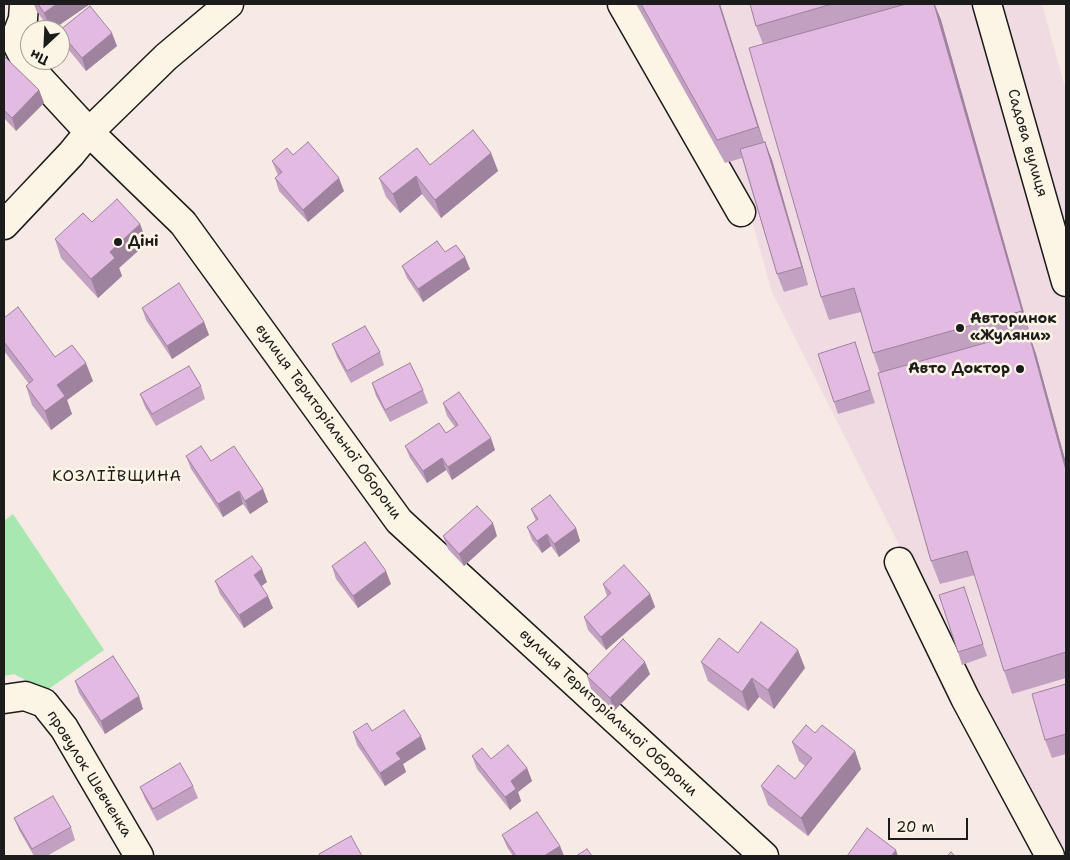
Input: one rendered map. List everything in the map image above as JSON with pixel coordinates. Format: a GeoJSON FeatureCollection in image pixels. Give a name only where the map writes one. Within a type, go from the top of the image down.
{"type":"FeatureCollection","features":[{"type":"Feature","properties":{"kind":"street","name":"вулиця Територіальної Оборони"},"geometry":{"type":"LineString","coordinates":[[24,4],[23,19],[18,32],[18,46],[29,67],[89,132],[183,223],[399,521],[764,856]]}},
{"type":"Feature","properties":{"kind":"street"},"geometry":{"type":"LineString","coordinates":[[4,225],[71,154],[89,132],[166,57],[229,4]]}},
{"type":"Feature","properties":{"kind":"street"},"geometry":{"type":"LineString","coordinates":[[622,4],[741,212]]}},
{"type":"Feature","properties":{"kind":"street","name":"Садова вулиця"},"geometry":{"type":"LineString","coordinates":[[987,4],[1066,282]]}},
{"type":"Feature","properties":{"kind":"street"},"geometry":{"type":"LineString","coordinates":[[899,562],[965,698],[1050,856]]}},
{"type":"Feature","properties":{"kind":"street","name":"провулок Шевченка"},"geometry":{"type":"LineString","coordinates":[[4,698],[25,696],[44,703],[64,728],[139,856]]}},
{"type":"Feature","properties":{"kind":"shaded area","name":"Авторинок «Жуляни»"},"geometry":{"type":"Polygon","coordinates":[[[631,4],[1042,4],[1066,91],[1066,856],[1064,856],[983,712],[772,292],[752,221],[743,200],[631,4]]]}},
{"type":"Feature","properties":{"kind":"green space"},"geometry":{"type":"Polygon","coordinates":[[[13,514],[104,650],[46,691],[14,674],[4,676],[4,521],[13,514]]]}},
{"type":"Feature","properties":{"kind":"building"},"geometry":{"type":"Polygon","coordinates":[[[38,4],[57,4],[44,13],[38,4]]]}},
{"type":"Feature","properties":{"kind":"building"},"geometry":{"type":"Polygon","coordinates":[[[641,4],[719,4],[758,127],[717,140],[641,4]]]}},
{"type":"Feature","properties":{"kind":"building"},"geometry":{"type":"Polygon","coordinates":[[[750,4],[832,4],[756,26],[750,4]]]}},
{"type":"Feature","properties":{"kind":"building"},"geometry":{"type":"Polygon","coordinates":[[[906,4],[934,4],[1022,311],[873,353],[854,288],[821,297],[749,48],[906,4]]]}},
{"type":"Feature","properties":{"kind":"building"},"geometry":{"type":"Polygon","coordinates":[[[90,6],[112,33],[82,58],[70,44],[70,22],[90,6]]]}},
{"type":"Feature","properties":{"kind":"building"},"geometry":{"type":"Polygon","coordinates":[[[4,56],[39,90],[12,118],[4,110],[4,56]]]}},
{"type":"Feature","properties":{"kind":"building"},"geometry":{"type":"Polygon","coordinates":[[[473,130],[491,153],[435,200],[416,176],[393,194],[379,178],[417,148],[430,165],[473,130]]]}},
{"type":"Feature","properties":{"kind":"building"},"geometry":{"type":"Polygon","coordinates":[[[308,142],[339,178],[303,210],[275,178],[282,172],[272,161],[287,148],[293,155],[308,142]]]}},
{"type":"Feature","properties":{"kind":"building"},"geometry":{"type":"Polygon","coordinates":[[[765,142],[802,267],[777,274],[740,149],[765,142]]]}},
{"type":"Feature","properties":{"kind":"building"},"geometry":{"type":"Polygon","coordinates":[[[117,199],[140,224],[110,252],[115,258],[91,279],[55,239],[83,213],[92,222],[117,199]]]}},
{"type":"Feature","properties":{"kind":"building"},"geometry":{"type":"Polygon","coordinates":[[[437,241],[445,252],[456,245],[465,257],[418,289],[402,266],[437,241]]]}},
{"type":"Feature","properties":{"kind":"building"},"geometry":{"type":"Polygon","coordinates":[[[179,283],[204,322],[167,346],[142,308],[179,283]]]}},
{"type":"Feature","properties":{"kind":"building"},"geometry":{"type":"Polygon","coordinates":[[[18,307],[55,357],[72,345],[86,363],[57,385],[65,396],[45,411],[26,386],[33,380],[4,342],[4,318],[18,307]]]}},
{"type":"Feature","properties":{"kind":"building"},"geometry":{"type":"Polygon","coordinates":[[[365,326],[380,352],[347,371],[332,344],[365,326]]]}},
{"type":"Feature","properties":{"kind":"building"},"geometry":{"type":"Polygon","coordinates":[[[1028,331],[1066,470],[1066,652],[1004,671],[967,551],[931,561],[878,373],[1028,331]]]}},
{"type":"Feature","properties":{"kind":"building"},"geometry":{"type":"Polygon","coordinates":[[[855,342],[870,390],[834,402],[818,354],[855,342]]]}},
{"type":"Feature","properties":{"kind":"building"},"geometry":{"type":"Polygon","coordinates":[[[410,363],[423,390],[385,410],[372,383],[410,363]]]}},
{"type":"Feature","properties":{"kind":"building"},"geometry":{"type":"Polygon","coordinates":[[[189,366],[201,386],[152,414],[140,394],[189,366]]]}},
{"type":"Feature","properties":{"kind":"building"},"geometry":{"type":"Polygon","coordinates":[[[459,392],[491,438],[448,467],[442,458],[423,471],[405,446],[439,423],[446,433],[458,425],[443,403],[459,392]]]}},
{"type":"Feature","properties":{"kind":"building"},"geometry":{"type":"Polygon","coordinates":[[[201,446],[211,461],[234,446],[263,489],[245,501],[239,491],[218,504],[186,456],[201,446]]]}},
{"type":"Feature","properties":{"kind":"building"},"geometry":{"type":"Polygon","coordinates":[[[550,495],[576,528],[554,544],[547,534],[537,541],[527,527],[538,519],[531,509],[550,495]]]}},
{"type":"Feature","properties":{"kind":"building"},"geometry":{"type":"Polygon","coordinates":[[[477,506],[493,523],[459,554],[443,536],[477,506]]]}},
{"type":"Feature","properties":{"kind":"building"},"geometry":{"type":"Polygon","coordinates":[[[365,542],[386,571],[353,596],[332,566],[365,542]]]}},
{"type":"Feature","properties":{"kind":"building"},"geometry":{"type":"Polygon","coordinates":[[[252,556],[262,569],[254,575],[268,596],[239,615],[215,581],[252,556]]]}},
{"type":"Feature","properties":{"kind":"building"},"geometry":{"type":"Polygon","coordinates":[[[624,565],[650,594],[601,637],[584,617],[611,593],[603,584],[624,565]]]}},
{"type":"Feature","properties":{"kind":"building"},"geometry":{"type":"Polygon","coordinates":[[[964,587],[983,644],[958,652],[939,595],[964,587]]]}},
{"type":"Feature","properties":{"kind":"building"},"geometry":{"type":"Polygon","coordinates":[[[761,622],[798,650],[768,690],[752,678],[742,692],[701,662],[719,638],[738,653],[761,622]]]}},
{"type":"Feature","properties":{"kind":"building"},"geometry":{"type":"Polygon","coordinates":[[[623,639],[645,662],[610,698],[587,676],[623,639]]]}},
{"type":"Feature","properties":{"kind":"building"},"geometry":{"type":"Polygon","coordinates":[[[113,656],[139,696],[101,721],[75,681],[113,656]]]}},
{"type":"Feature","properties":{"kind":"building"},"geometry":{"type":"Polygon","coordinates":[[[1066,684],[1066,734],[1045,740],[1032,694],[1066,684]]]}},
{"type":"Feature","properties":{"kind":"building"},"geometry":{"type":"Polygon","coordinates":[[[404,710],[421,736],[396,753],[401,759],[380,773],[353,732],[367,723],[372,731],[404,710]]]}},
{"type":"Feature","properties":{"kind":"building"},"geometry":{"type":"Polygon","coordinates":[[[806,725],[815,733],[822,725],[855,751],[801,818],[761,786],[778,765],[795,779],[812,758],[792,742],[806,725]]]}},
{"type":"Feature","properties":{"kind":"building"},"geometry":{"type":"Polygon","coordinates":[[[508,745],[527,768],[511,781],[516,789],[505,797],[472,756],[482,748],[491,759],[508,745]]]}},
{"type":"Feature","properties":{"kind":"building"},"geometry":{"type":"Polygon","coordinates":[[[180,763],[193,786],[153,809],[140,787],[180,763]]]}},
{"type":"Feature","properties":{"kind":"building"},"geometry":{"type":"Polygon","coordinates":[[[53,796],[71,827],[32,849],[14,818],[53,796]]]}},
{"type":"Feature","properties":{"kind":"building"},"geometry":{"type":"Polygon","coordinates":[[[537,812],[560,846],[544,856],[516,856],[502,835],[537,812]]]}},
{"type":"Feature","properties":{"kind":"building"},"geometry":{"type":"Polygon","coordinates":[[[867,828],[896,850],[891,856],[847,856],[867,828]]]}},
{"type":"Feature","properties":{"kind":"building"},"geometry":{"type":"Polygon","coordinates":[[[351,836],[362,856],[320,856],[319,854],[351,836]]]}},
{"type":"Feature","properties":{"kind":"building"},"geometry":{"type":"Polygon","coordinates":[[[587,849],[592,856],[576,856],[587,849]]]}},
{"type":"Feature","properties":{"kind":"building"},"geometry":{"type":"Polygon","coordinates":[[[951,852],[955,856],[947,856],[951,852]]]}},
{"type":"Feature","properties":{"kind":"place","name":"Діні"},"geometry":{"type":"Point","coordinates":[118,242]}},
{"type":"Feature","properties":{"kind":"place","name":"Авторинок «Жуляни»"},"geometry":{"type":"Point","coordinates":[960,328]}},
{"type":"Feature","properties":{"kind":"place","name":"Авто Доктор"},"geometry":{"type":"Point","coordinates":[1020,369]}},
{"type":"Feature","properties":{"kind":"district","name":"КОЗЛІЇВЩИНА"},"geometry":{"type":"Point","coordinates":[117,477]}}]}
